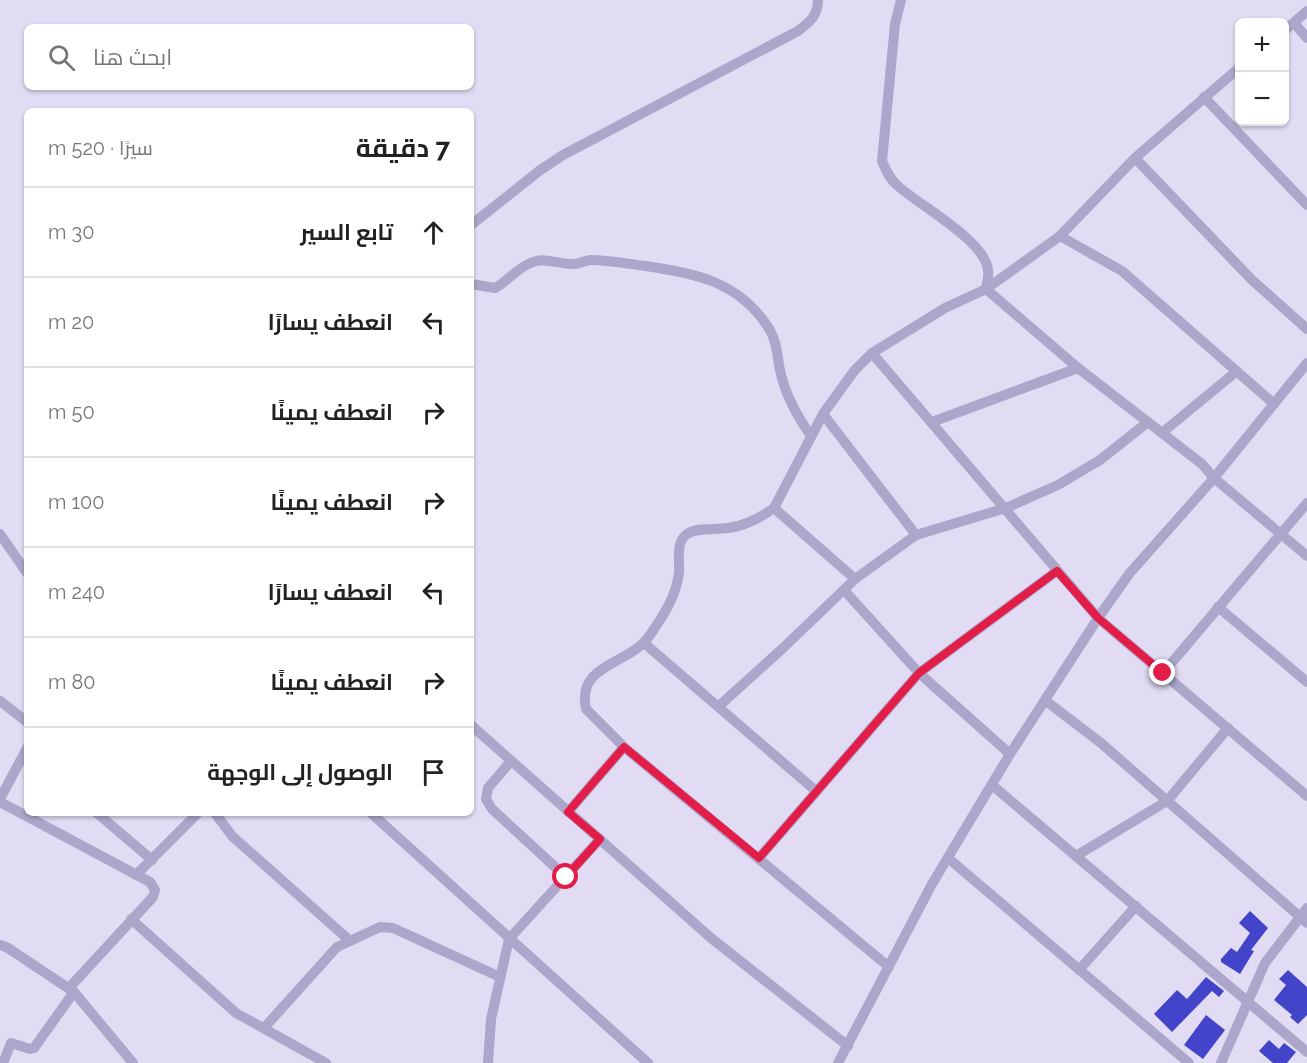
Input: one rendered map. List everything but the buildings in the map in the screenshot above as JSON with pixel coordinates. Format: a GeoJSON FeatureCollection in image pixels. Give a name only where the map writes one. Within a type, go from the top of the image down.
{"type":"FeatureCollection","features":[{"type":"Feature","properties":{"kind":"street"},"geometry":{"type":"LineString","coordinates":[[474,223],[563,154],[798,31],[817,13],[818,0]]}},
{"type":"Feature","properties":{"kind":"street"},"geometry":{"type":"LineString","coordinates":[[901,0],[895,24],[882,161],[887,174],[896,185],[949,224],[978,249],[988,270],[986,289]]}},
{"type":"Feature","properties":{"kind":"street"},"geometry":{"type":"LineString","coordinates":[[1289,27],[1307,11]]}},
{"type":"Feature","properties":{"kind":"street"},"geometry":{"type":"LineString","coordinates":[[1294,23],[1307,38]]}},
{"type":"Feature","properties":{"kind":"street"},"geometry":{"type":"LineString","coordinates":[[889,967],[624,747],[589,714],[585,705],[586,688],[589,681],[602,668],[631,654],[644,643],[660,620],[675,591],[679,572],[679,548],[686,535],[694,531],[730,528],[762,516],[774,508],[823,414],[854,371],[872,353],[945,308],[986,289],[1060,236],[1135,158],[1235,70]]}},
{"type":"Feature","properties":{"kind":"street"},"geometry":{"type":"LineString","coordinates":[[1204,97],[1307,205]]}},
{"type":"Feature","properties":{"kind":"street"},"geometry":{"type":"LineString","coordinates":[[1135,158],[1252,280],[1307,328]]}},
{"type":"Feature","properties":{"kind":"street"},"geometry":{"type":"LineString","coordinates":[[1060,236],[1122,271],[1273,403]]}},
{"type":"Feature","properties":{"kind":"street"},"geometry":{"type":"LineString","coordinates":[[474,284],[495,288],[533,261],[564,264],[576,264],[589,260],[614,262],[677,271],[711,279],[740,296],[770,329],[789,399],[811,436]]}},
{"type":"Feature","properties":{"kind":"street"},"geometry":{"type":"LineString","coordinates":[[986,289],[1078,368],[1202,464],[1214,478],[1307,556]]}},
{"type":"Feature","properties":{"kind":"street"},"geometry":{"type":"LineString","coordinates":[[872,353],[1098,618],[1307,796]]}},
{"type":"Feature","properties":{"kind":"street"},"geometry":{"type":"LineString","coordinates":[[838,1063],[932,884],[1010,754],[1098,618],[1129,574],[1214,478],[1307,363]]}},
{"type":"Feature","properties":{"kind":"street"},"geometry":{"type":"LineString","coordinates":[[932,422],[1078,368]]}},
{"type":"Feature","properties":{"kind":"street"},"geometry":{"type":"LineString","coordinates":[[1163,432],[1238,371]]}},
{"type":"Feature","properties":{"kind":"street"},"geometry":{"type":"LineString","coordinates":[[823,414],[916,535]]}},
{"type":"Feature","properties":{"kind":"street"},"geometry":{"type":"LineString","coordinates":[[719,706],[855,579],[916,535],[1006,508],[1058,485],[1100,460],[1148,422]]}},
{"type":"Feature","properties":{"kind":"street"},"geometry":{"type":"LineString","coordinates":[[1163,673],[1307,503]]}},
{"type":"Feature","properties":{"kind":"street"},"geometry":{"type":"LineString","coordinates":[[774,508],[855,579]]}},
{"type":"Feature","properties":{"kind":"street"},"geometry":{"type":"LineString","coordinates":[[0,534],[24,569]]}},
{"type":"Feature","properties":{"kind":"street"},"geometry":{"type":"LineString","coordinates":[[759,858],[919,673],[1057,571]]}},
{"type":"Feature","properties":{"kind":"street"},"geometry":{"type":"LineString","coordinates":[[844,590],[919,673],[1010,754]]}},
{"type":"Feature","properties":{"kind":"street"},"geometry":{"type":"LineString","coordinates":[[1218,607],[1307,682]]}},
{"type":"Feature","properties":{"kind":"street"},"geometry":{"type":"LineString","coordinates":[[644,643],[816,791]]}},
{"type":"Feature","properties":{"kind":"street"},"geometry":{"type":"LineString","coordinates":[[1046,701],[1101,742],[1303,920]]}},
{"type":"Feature","properties":{"kind":"street"},"geometry":{"type":"LineString","coordinates":[[0,702],[24,720]]}},
{"type":"Feature","properties":{"kind":"street"},"geometry":{"type":"LineString","coordinates":[[474,728],[711,938],[848,1046]]}},
{"type":"Feature","properties":{"kind":"street"},"geometry":{"type":"LineString","coordinates":[[1077,856],[1167,801],[1228,728]]}},
{"type":"Feature","properties":{"kind":"street"},"geometry":{"type":"LineString","coordinates":[[568,812],[624,747]]}},
{"type":"Feature","properties":{"kind":"street"},"geometry":{"type":"LineString","coordinates":[[24,755],[0,800],[24,813]]}},
{"type":"Feature","properties":{"kind":"street"},"geometry":{"type":"LineString","coordinates":[[511,761],[488,788],[486,798],[492,809],[566,877]]}},
{"type":"Feature","properties":{"kind":"street"},"geometry":{"type":"LineString","coordinates":[[992,785],[1307,1052]]}},
{"type":"Feature","properties":{"kind":"street"},"geometry":{"type":"LineString","coordinates":[[3,1063],[11,1043],[30,1049],[34,1048],[71,990],[131,919],[153,897],[155,890],[150,882],[29,816]]}},
{"type":"Feature","properties":{"kind":"street"},"geometry":{"type":"LineString","coordinates":[[101,816],[152,860]]}},
{"type":"Feature","properties":{"kind":"street"},"geometry":{"type":"LineString","coordinates":[[136,875],[195,816]]}},
{"type":"Feature","properties":{"kind":"street"},"geometry":{"type":"LineString","coordinates":[[217,816],[232,836],[349,940]]}},
{"type":"Feature","properties":{"kind":"street"},"geometry":{"type":"LineString","coordinates":[[374,816],[648,1063]]}},
{"type":"Feature","properties":{"kind":"street"},"geometry":{"type":"LineString","coordinates":[[488,1063],[491,1019],[509,939],[600,839]]}},
{"type":"Feature","properties":{"kind":"street"},"geometry":{"type":"LineString","coordinates":[[948,858],[1189,1063]]}},
{"type":"Feature","properties":{"kind":"street"},"geometry":{"type":"LineString","coordinates":[[1079,970],[1136,906]]}},
{"type":"Feature","properties":{"kind":"street"},"geometry":{"type":"LineString","coordinates":[[1221,1063],[1268,958],[1303,920],[1307,908]]}},
{"type":"Feature","properties":{"kind":"street"},"geometry":{"type":"LineString","coordinates":[[131,919],[236,1013],[326,1063]]}},
{"type":"Feature","properties":{"kind":"street"},"geometry":{"type":"LineString","coordinates":[[264,1028],[337,947],[386,926],[500,977]]}},
{"type":"Feature","properties":{"kind":"street"},"geometry":{"type":"LineString","coordinates":[[0,945],[71,990],[133,1063]]}},
{"type":"Feature","properties":{"kind":"route"},"geometry":{"type":"LineString","coordinates":[[566,877],[600,839],[568,812],[624,747],[759,858],[919,673],[1057,571],[1098,618],[1163,673]]}}]}
